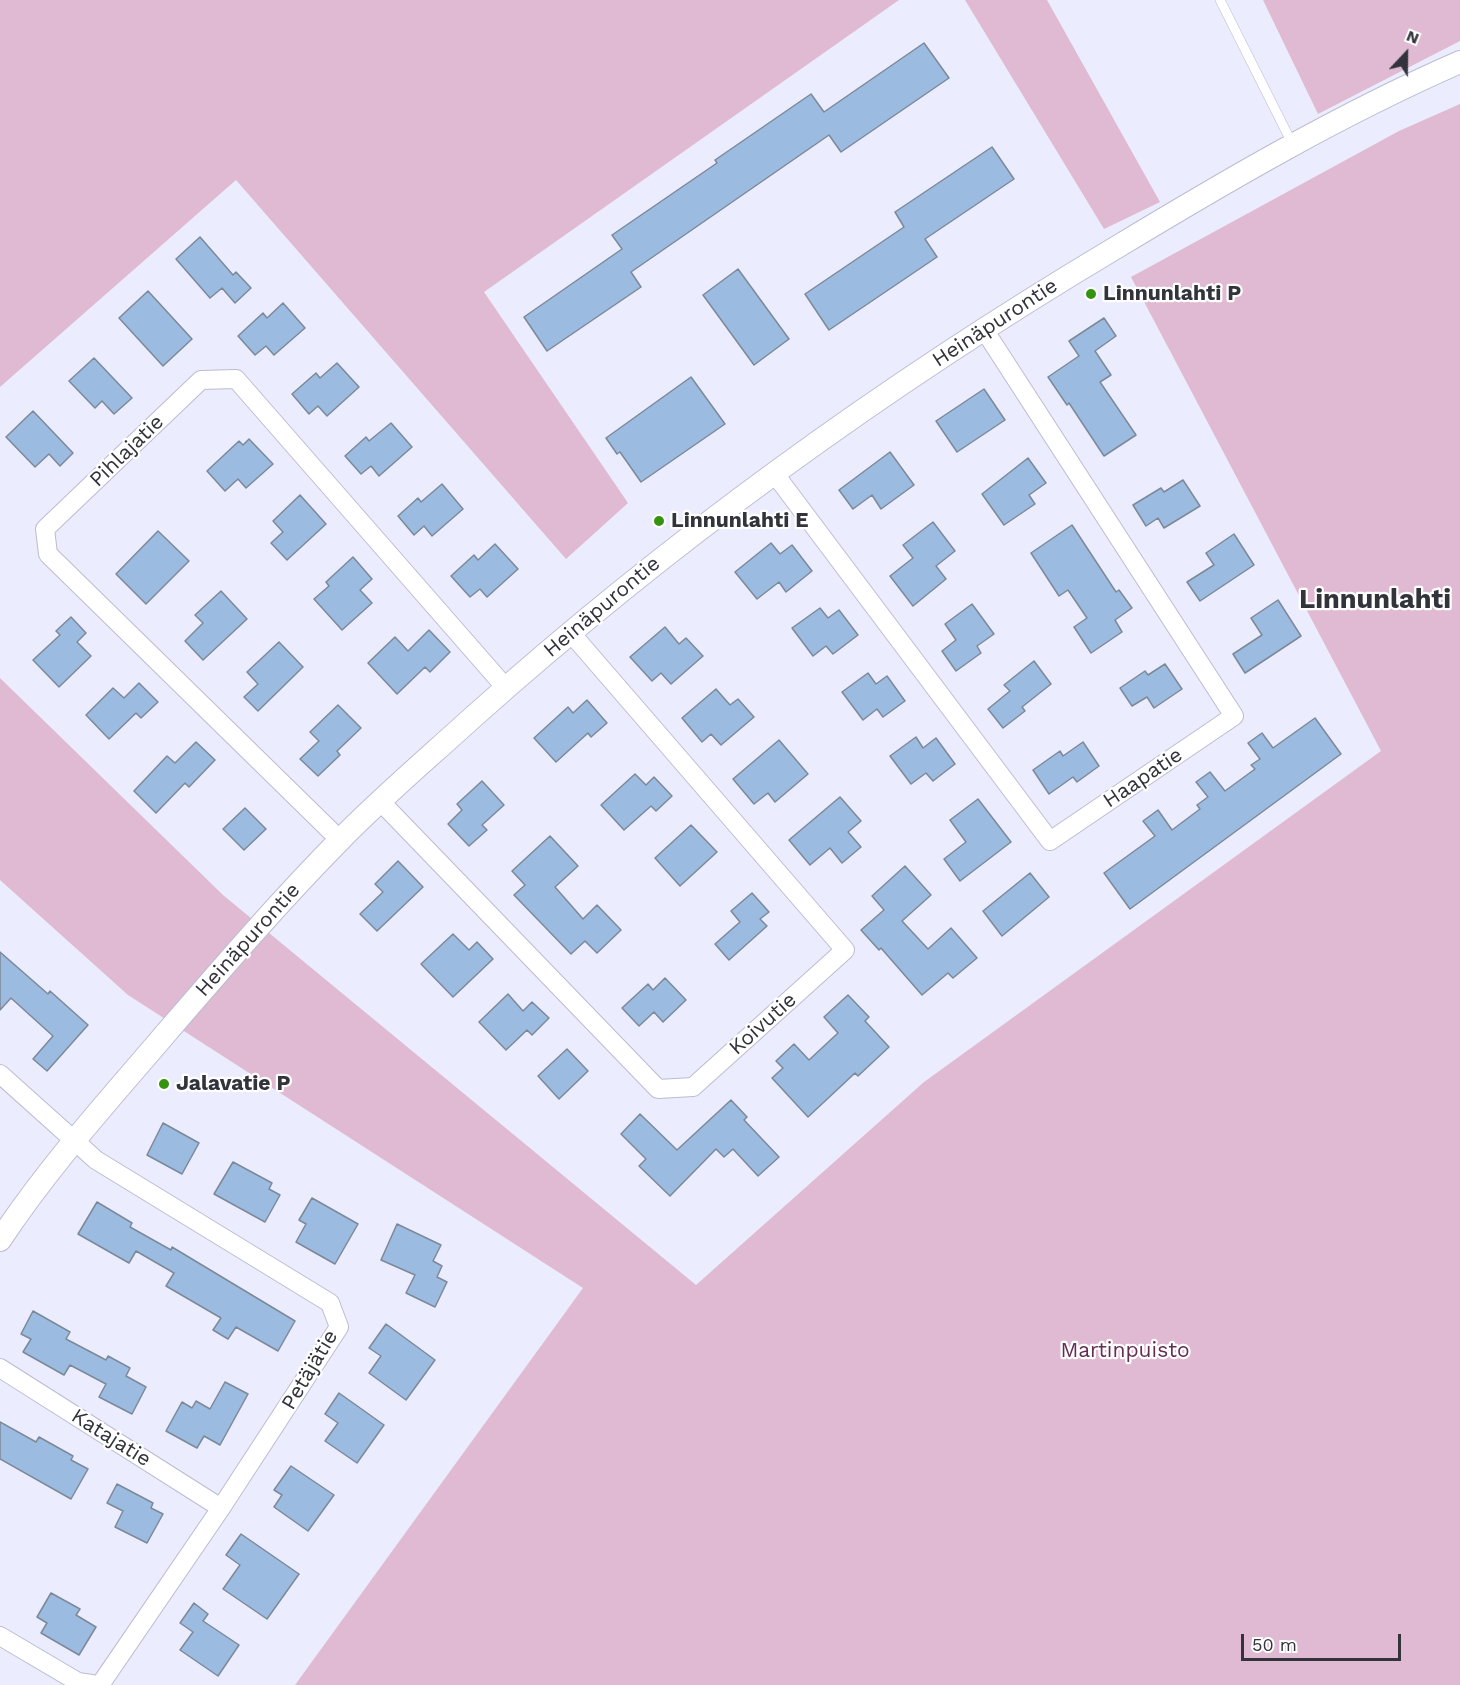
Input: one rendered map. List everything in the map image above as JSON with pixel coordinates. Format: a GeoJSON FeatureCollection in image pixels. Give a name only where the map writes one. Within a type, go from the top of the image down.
{"type":"FeatureCollection","features":[{"type":"Feature","properties":{"kind":"street","name":"Heinäpurontie"},"geometry":{"type":"LineString","coordinates":[[0,1240],[74,1141],[242,945],[339,840],[506,688],[647,568],[774,473],[983,328],[1293,145],[1402,88],[1460,62]]}},
{"type":"Feature","properties":{"kind":"street","name":"Haapatie"},"geometry":{"type":"LineString","coordinates":[[774,473],[1050,841],[1234,716],[983,328]]}},
{"type":"Feature","properties":{"kind":"street","name":"Pihlajatie"},"geometry":{"type":"LineString","coordinates":[[339,840],[48,554],[45,529],[201,380],[236,379],[506,688]]}},
{"type":"Feature","properties":{"kind":"street","name":"Koivutie"},"geometry":{"type":"LineString","coordinates":[[380,801],[658,1089],[693,1087],[845,950],[570,632]]}},
{"type":"Feature","properties":{"kind":"street"},"geometry":{"type":"LineString","coordinates":[[0,1074],[74,1141]]}},
{"type":"Feature","properties":{"kind":"street","name":"Petäjätie"},"geometry":{"type":"LineString","coordinates":[[0,1636],[78,1682],[99,1685],[222,1508],[339,1327],[330,1303],[96,1160],[74,1141]]}},
{"type":"Feature","properties":{"kind":"street","name":"Katajatie"},"geometry":{"type":"LineString","coordinates":[[0,1368],[222,1508]]}},
{"type":"Feature","properties":{"kind":"lane"},"geometry":{"type":"LineString","coordinates":[[1220,0],[1293,145]]}},
{"type":"Feature","properties":{"kind":"green space"},"geometry":{"type":"Polygon","coordinates":[[[0,0],[899,0],[484,292],[628,503],[566,559],[236,180],[0,387],[0,0]]]}},
{"type":"Feature","properties":{"kind":"green space"},"geometry":{"type":"Polygon","coordinates":[[[965,0],[1047,0],[1160,202],[1104,229],[965,0]]]}},
{"type":"Feature","properties":{"kind":"green space"},"geometry":{"type":"Polygon","coordinates":[[[1263,0],[1460,0],[1460,41],[1318,114],[1263,0]]]}},
{"type":"Feature","properties":{"kind":"green space","name":"Martinpuisto"},"geometry":{"type":"Polygon","coordinates":[[[1460,104],[1460,1685],[295,1685],[583,1288],[128,995],[0,880],[0,678],[223,895],[696,1285],[924,1082],[1381,751],[1131,277],[1399,131],[1460,104]]]}},
{"type":"Feature","properties":{"kind":"building"},"geometry":{"type":"Polygon","coordinates":[[[924,43],[949,78],[841,152],[829,135],[631,272],[641,287],[547,351],[524,317],[622,249],[612,235],[717,163],[715,160],[811,94],[824,112],[924,43]]]}},
{"type":"Feature","properties":{"kind":"building"},"geometry":{"type":"Polygon","coordinates":[[[992,147],[1014,179],[925,239],[937,257],[829,330],[805,294],[904,227],[895,212],[992,147]]]}},
{"type":"Feature","properties":{"kind":"building"},"geometry":{"type":"Polygon","coordinates":[[[200,237],[233,275],[236,272],[251,288],[235,303],[222,288],[210,298],[176,259],[200,237]]]}},
{"type":"Feature","properties":{"kind":"building"},"geometry":{"type":"Polygon","coordinates":[[[738,269],[789,339],[754,365],[703,295],[738,269]]]}},
{"type":"Feature","properties":{"kind":"building"},"geometry":{"type":"Polygon","coordinates":[[[148,291],[192,339],[163,366],[119,318],[148,291]]]}},
{"type":"Feature","properties":{"kind":"building"},"geometry":{"type":"Polygon","coordinates":[[[283,303],[305,328],[274,355],[266,346],[255,355],[238,336],[263,313],[267,318],[283,303]]]}},
{"type":"Feature","properties":{"kind":"building"},"geometry":{"type":"Polygon","coordinates":[[[1104,318],[1116,336],[1095,351],[1111,375],[1100,382],[1136,435],[1104,456],[1069,403],[1067,405],[1048,377],[1079,356],[1069,341],[1104,318]]]}},
{"type":"Feature","properties":{"kind":"building"},"geometry":{"type":"Polygon","coordinates":[[[94,358],[132,398],[114,414],[102,401],[95,408],[69,381],[94,358]]]}},
{"type":"Feature","properties":{"kind":"building"},"geometry":{"type":"Polygon","coordinates":[[[337,363],[359,387],[327,416],[318,406],[309,414],[292,394],[316,373],[320,378],[337,363]]]}},
{"type":"Feature","properties":{"kind":"building"},"geometry":{"type":"Polygon","coordinates":[[[691,377],[725,424],[641,482],[620,452],[617,454],[606,438],[691,377]]]}},
{"type":"Feature","properties":{"kind":"building"},"geometry":{"type":"Polygon","coordinates":[[[984,389],[1005,420],[957,452],[936,421],[984,389]]]}},
{"type":"Feature","properties":{"kind":"building"},"geometry":{"type":"Polygon","coordinates":[[[33,411],[73,453],[60,466],[49,454],[35,467],[6,437],[33,411]]]}},
{"type":"Feature","properties":{"kind":"building"},"geometry":{"type":"Polygon","coordinates":[[[391,423],[412,447],[379,476],[371,466],[361,474],[345,456],[366,437],[369,441],[391,423]]]}},
{"type":"Feature","properties":{"kind":"building"},"geometry":{"type":"Polygon","coordinates":[[[249,439],[273,464],[246,488],[238,479],[225,491],[207,471],[239,441],[243,445],[249,439]]]}},
{"type":"Feature","properties":{"kind":"building"},"geometry":{"type":"Polygon","coordinates":[[[890,452],[914,485],[881,509],[872,495],[853,509],[839,490],[890,452]]]}},
{"type":"Feature","properties":{"kind":"building"},"geometry":{"type":"Polygon","coordinates":[[[1028,458],[1046,483],[1029,495],[1035,504],[1004,525],[982,494],[1028,458]]]}},
{"type":"Feature","properties":{"kind":"building"},"geometry":{"type":"Polygon","coordinates":[[[1183,480],[1200,506],[1164,528],[1158,518],[1146,526],[1133,505],[1161,488],[1164,492],[1183,480]]]}},
{"type":"Feature","properties":{"kind":"building"},"geometry":{"type":"Polygon","coordinates":[[[442,484],[463,509],[432,536],[424,526],[414,535],[398,516],[418,498],[421,502],[442,484]]]}},
{"type":"Feature","properties":{"kind":"building"},"geometry":{"type":"Polygon","coordinates":[[[300,495],[326,524],[287,560],[271,543],[283,532],[273,521],[300,495]]]}},
{"type":"Feature","properties":{"kind":"building"},"geometry":{"type":"Polygon","coordinates":[[[933,522],[955,551],[936,566],[946,579],[913,606],[890,576],[913,558],[903,545],[933,522]]]}},
{"type":"Feature","properties":{"kind":"building"},"geometry":{"type":"Polygon","coordinates":[[[1072,525],[1116,592],[1119,590],[1132,608],[1115,620],[1122,632],[1091,653],[1074,627],[1087,618],[1068,590],[1059,596],[1031,553],[1072,525]]]}},
{"type":"Feature","properties":{"kind":"building"},"geometry":{"type":"Polygon","coordinates":[[[158,531],[189,561],[146,604],[116,574],[158,531]]]}},
{"type":"Feature","properties":{"kind":"building"},"geometry":{"type":"Polygon","coordinates":[[[1234,534],[1254,565],[1200,601],[1187,582],[1214,565],[1206,553],[1234,534]]]}},
{"type":"Feature","properties":{"kind":"building"},"geometry":{"type":"Polygon","coordinates":[[[771,543],[780,554],[792,545],[812,571],[786,592],[779,582],[757,599],[735,572],[771,543]]]}},
{"type":"Feature","properties":{"kind":"building"},"geometry":{"type":"Polygon","coordinates":[[[495,544],[518,569],[487,597],[480,589],[470,597],[451,576],[474,555],[478,560],[495,544]]]}},
{"type":"Feature","properties":{"kind":"building"},"geometry":{"type":"Polygon","coordinates":[[[353,557],[372,579],[360,590],[372,603],[342,630],[314,599],[329,586],[326,582],[353,557]]]}},
{"type":"Feature","properties":{"kind":"building"},"geometry":{"type":"Polygon","coordinates":[[[221,591],[247,619],[203,660],[185,641],[203,623],[195,615],[221,591]]]}},
{"type":"Feature","properties":{"kind":"building"},"geometry":{"type":"Polygon","coordinates":[[[1278,600],[1301,636],[1245,673],[1233,654],[1262,635],[1251,618],[1278,600]]]}},
{"type":"Feature","properties":{"kind":"building"},"geometry":{"type":"Polygon","coordinates":[[[972,604],[994,634],[977,646],[981,653],[956,671],[942,651],[956,640],[945,624],[972,604]]]}},
{"type":"Feature","properties":{"kind":"building"},"geometry":{"type":"Polygon","coordinates":[[[820,608],[828,618],[839,610],[858,635],[833,654],[826,646],[813,656],[792,628],[820,608]]]}},
{"type":"Feature","properties":{"kind":"building"},"geometry":{"type":"Polygon","coordinates":[[[71,617],[86,633],[77,642],[91,656],[59,687],[33,660],[60,635],[56,631],[71,617]]]}},
{"type":"Feature","properties":{"kind":"building"},"geometry":{"type":"Polygon","coordinates":[[[665,627],[679,644],[686,638],[703,656],[671,684],[661,673],[652,681],[630,657],[665,627]]]}},
{"type":"Feature","properties":{"kind":"building"},"geometry":{"type":"Polygon","coordinates":[[[429,630],[450,652],[430,672],[425,667],[397,694],[368,663],[395,637],[408,651],[429,630]]]}},
{"type":"Feature","properties":{"kind":"building"},"geometry":{"type":"Polygon","coordinates":[[[279,642],[303,667],[258,711],[244,697],[258,684],[247,672],[279,642]]]}},
{"type":"Feature","properties":{"kind":"building"},"geometry":{"type":"Polygon","coordinates":[[[1034,661],[1051,684],[1022,707],[1025,711],[1003,728],[988,709],[1010,691],[1004,685],[1034,661]]]}},
{"type":"Feature","properties":{"kind":"building"},"geometry":{"type":"Polygon","coordinates":[[[1165,664],[1182,689],[1154,708],[1147,697],[1132,706],[1120,688],[1145,671],[1148,675],[1165,664]]]}},
{"type":"Feature","properties":{"kind":"building"},"geometry":{"type":"Polygon","coordinates":[[[868,673],[876,684],[887,676],[905,701],[883,717],[877,709],[863,720],[842,692],[868,673]]]}},
{"type":"Feature","properties":{"kind":"building"},"geometry":{"type":"Polygon","coordinates":[[[139,683],[158,702],[141,718],[136,713],[109,739],[86,715],[113,688],[124,698],[139,683]]]}},
{"type":"Feature","properties":{"kind":"building"},"geometry":{"type":"Polygon","coordinates":[[[716,689],[730,705],[738,699],[754,717],[721,745],[711,734],[702,742],[682,718],[716,689]]]}},
{"type":"Feature","properties":{"kind":"building"},"geometry":{"type":"Polygon","coordinates":[[[587,700],[607,723],[591,737],[588,733],[556,762],[534,738],[568,707],[573,713],[587,700]]]}},
{"type":"Feature","properties":{"kind":"building"},"geometry":{"type":"Polygon","coordinates":[[[338,705],[361,728],[337,751],[340,755],[318,776],[300,759],[319,741],[310,732],[338,705]]]}},
{"type":"Feature","properties":{"kind":"building"},"geometry":{"type":"Polygon","coordinates":[[[1315,718],[1341,754],[1130,909],[1104,873],[1155,836],[1143,821],[1158,810],[1172,830],[1200,809],[1197,805],[1208,797],[1196,782],[1210,772],[1225,791],[1255,769],[1251,765],[1260,759],[1248,743],[1262,733],[1273,748],[1315,718]]]}},
{"type":"Feature","properties":{"kind":"building"},"geometry":{"type":"Polygon","coordinates":[[[916,737],[923,748],[936,738],[955,764],[933,781],[926,773],[911,784],[890,756],[916,737]]]}},
{"type":"Feature","properties":{"kind":"building"},"geometry":{"type":"Polygon","coordinates":[[[779,740],[808,774],[775,802],[768,793],[754,804],[733,779],[779,740]]]}},
{"type":"Feature","properties":{"kind":"building"},"geometry":{"type":"Polygon","coordinates":[[[196,742],[215,760],[189,787],[185,783],[156,813],[134,791],[167,756],[175,763],[196,742]]]}},
{"type":"Feature","properties":{"kind":"building"},"geometry":{"type":"Polygon","coordinates":[[[1083,742],[1099,766],[1077,782],[1073,777],[1049,794],[1033,770],[1060,751],[1063,756],[1083,742]]]}},
{"type":"Feature","properties":{"kind":"building"},"geometry":{"type":"Polygon","coordinates":[[[635,774],[646,785],[654,777],[672,796],[656,811],[651,806],[624,830],[601,805],[635,774]]]}},
{"type":"Feature","properties":{"kind":"building"},"geometry":{"type":"Polygon","coordinates":[[[482,781],[504,805],[482,825],[487,830],[469,846],[448,824],[462,810],[457,804],[482,781]]]}},
{"type":"Feature","properties":{"kind":"building"},"geometry":{"type":"Polygon","coordinates":[[[840,797],[861,821],[848,832],[861,847],[842,863],[830,848],[810,865],[789,840],[840,797]]]}},
{"type":"Feature","properties":{"kind":"building"},"geometry":{"type":"Polygon","coordinates":[[[978,799],[1011,842],[960,881],[944,859],[966,842],[950,820],[978,799]]]}},
{"type":"Feature","properties":{"kind":"building"},"geometry":{"type":"Polygon","coordinates":[[[245,808],[266,829],[244,850],[223,829],[245,808]]]}},
{"type":"Feature","properties":{"kind":"building"},"geometry":{"type":"Polygon","coordinates":[[[691,825],[717,852],[680,886],[655,858],[691,825]]]}},
{"type":"Feature","properties":{"kind":"building"},"geometry":{"type":"Polygon","coordinates":[[[550,836],[578,866],[555,887],[583,919],[597,905],[621,930],[597,953],[585,941],[571,954],[514,895],[525,885],[512,871],[550,836]]]}},
{"type":"Feature","properties":{"kind":"building"},"geometry":{"type":"Polygon","coordinates":[[[398,861],[423,887],[377,931],[360,914],[383,892],[375,884],[398,861]]]}},
{"type":"Feature","properties":{"kind":"building"},"geometry":{"type":"Polygon","coordinates":[[[905,866],[931,895],[902,921],[928,949],[951,928],[977,958],[953,978],[948,973],[922,995],[881,948],[879,950],[861,930],[884,910],[872,896],[905,866]]]}},
{"type":"Feature","properties":{"kind":"building"},"geometry":{"type":"Polygon","coordinates":[[[1030,873],[1049,897],[1002,936],[983,911],[1030,873]]]}},
{"type":"Feature","properties":{"kind":"building"},"geometry":{"type":"Polygon","coordinates":[[[752,893],[769,912],[760,919],[767,926],[729,960],[715,944],[740,922],[731,911],[752,893]]]}},
{"type":"Feature","properties":{"kind":"building"},"geometry":{"type":"Polygon","coordinates":[[[453,934],[469,950],[477,942],[493,959],[453,997],[421,964],[453,934]]]}},
{"type":"Feature","properties":{"kind":"building"},"geometry":{"type":"Polygon","coordinates":[[[0,952],[48,994],[50,991],[88,1025],[47,1071],[33,1059],[53,1036],[11,998],[0,1010],[0,952]]]}},
{"type":"Feature","properties":{"kind":"building"},"geometry":{"type":"Polygon","coordinates":[[[665,978],[686,1000],[663,1022],[654,1012],[639,1026],[622,1008],[648,984],[653,990],[665,978]]]}},
{"type":"Feature","properties":{"kind":"building"},"geometry":{"type":"Polygon","coordinates":[[[508,994],[523,1011],[532,1002],[549,1018],[532,1035],[527,1030],[506,1050],[479,1022],[508,994]]]}},
{"type":"Feature","properties":{"kind":"building"},"geometry":{"type":"Polygon","coordinates":[[[848,995],[869,1017],[865,1021],[889,1047],[858,1076],[855,1073],[808,1117],[772,1078],[783,1068],[776,1061],[794,1044],[809,1060],[838,1033],[824,1017],[848,995]]]}},
{"type":"Feature","properties":{"kind":"building"},"geometry":{"type":"Polygon","coordinates":[[[567,1049],[588,1071],[559,1099],[538,1076],[567,1049]]]}},
{"type":"Feature","properties":{"kind":"building"},"geometry":{"type":"Polygon","coordinates":[[[731,1100],[747,1117],[744,1120],[779,1157],[758,1176],[733,1149],[724,1157],[716,1149],[670,1196],[639,1166],[646,1159],[621,1134],[640,1114],[677,1150],[731,1100]]]}},
{"type":"Feature","properties":{"kind":"building"},"geometry":{"type":"Polygon","coordinates":[[[163,1123],[199,1143],[182,1174],[147,1155],[163,1123]]]}},
{"type":"Feature","properties":{"kind":"building"},"geometry":{"type":"Polygon","coordinates":[[[233,1162],[272,1183],[269,1189],[280,1195],[265,1222],[214,1194],[233,1162]]]}},
{"type":"Feature","properties":{"kind":"building"},"geometry":{"type":"Polygon","coordinates":[[[312,1198],[358,1224],[335,1264],[296,1242],[306,1224],[299,1220],[312,1198]]]}},
{"type":"Feature","properties":{"kind":"building"},"geometry":{"type":"Polygon","coordinates":[[[97,1202],[132,1223],[130,1227],[171,1250],[172,1247],[295,1321],[278,1351],[236,1327],[228,1339],[213,1330],[221,1318],[166,1286],[174,1273],[136,1251],[129,1263],[78,1234],[97,1202]]]}},
{"type":"Feature","properties":{"kind":"building"},"geometry":{"type":"Polygon","coordinates":[[[397,1224],[441,1245],[433,1261],[442,1266],[437,1277],[447,1282],[435,1307],[406,1293],[415,1275],[381,1260],[397,1224]]]}},
{"type":"Feature","properties":{"kind":"building"},"geometry":{"type":"Polygon","coordinates":[[[33,1311],[70,1332],[66,1339],[106,1360],[108,1356],[130,1368],[126,1376],[146,1387],[132,1414],[99,1397],[106,1384],[70,1365],[64,1375],[23,1352],[31,1339],[21,1334],[33,1311]]]}},
{"type":"Feature","properties":{"kind":"building"},"geometry":{"type":"Polygon","coordinates":[[[386,1324],[435,1360],[406,1400],[369,1373],[381,1356],[369,1348],[386,1324]]]}},
{"type":"Feature","properties":{"kind":"building"},"geometry":{"type":"Polygon","coordinates":[[[225,1382],[248,1394],[220,1445],[204,1436],[197,1448],[166,1431],[182,1402],[192,1408],[196,1401],[210,1409],[225,1382]]]}},
{"type":"Feature","properties":{"kind":"building"},"geometry":{"type":"Polygon","coordinates":[[[339,1393],[384,1425],[357,1463],[325,1441],[338,1423],[325,1414],[339,1393]]]}},
{"type":"Feature","properties":{"kind":"building"},"geometry":{"type":"Polygon","coordinates":[[[0,1422],[36,1442],[39,1437],[73,1456],[71,1460],[88,1469],[71,1499],[0,1459],[0,1422]]]}},
{"type":"Feature","properties":{"kind":"building"},"geometry":{"type":"Polygon","coordinates":[[[291,1466],[334,1495],[308,1531],[274,1507],[282,1495],[274,1490],[291,1466]]]}},
{"type":"Feature","properties":{"kind":"building"},"geometry":{"type":"Polygon","coordinates":[[[117,1484],[153,1503],[151,1508],[163,1514],[147,1543],[115,1527],[123,1511],[107,1503],[117,1484]]]}},
{"type":"Feature","properties":{"kind":"building"},"geometry":{"type":"Polygon","coordinates":[[[241,1534],[299,1574],[267,1619],[223,1589],[240,1565],[226,1555],[241,1534]]]}},
{"type":"Feature","properties":{"kind":"building"},"geometry":{"type":"Polygon","coordinates":[[[51,1593],[80,1609],[76,1615],[96,1627],[79,1655],[41,1633],[47,1623],[37,1617],[51,1593]]]}},
{"type":"Feature","properties":{"kind":"building"},"geometry":{"type":"Polygon","coordinates":[[[194,1603],[208,1614],[203,1621],[239,1645],[218,1676],[180,1650],[193,1632],[180,1623],[194,1603]]]}},
{"type":"Feature","properties":{"kind":"place","name":"Linnunlahti P"},"geometry":{"type":"Point","coordinates":[1091,294]}},
{"type":"Feature","properties":{"kind":"place","name":"Linnunlahti E"},"geometry":{"type":"Point","coordinates":[659,521]}},
{"type":"Feature","properties":{"kind":"place","name":"Jalavatie P"},"geometry":{"type":"Point","coordinates":[164,1084]}},
{"type":"Feature","properties":{"kind":"district","name":"Linnunlahti"},"geometry":{"type":"Point","coordinates":[1375,600]}}]}
